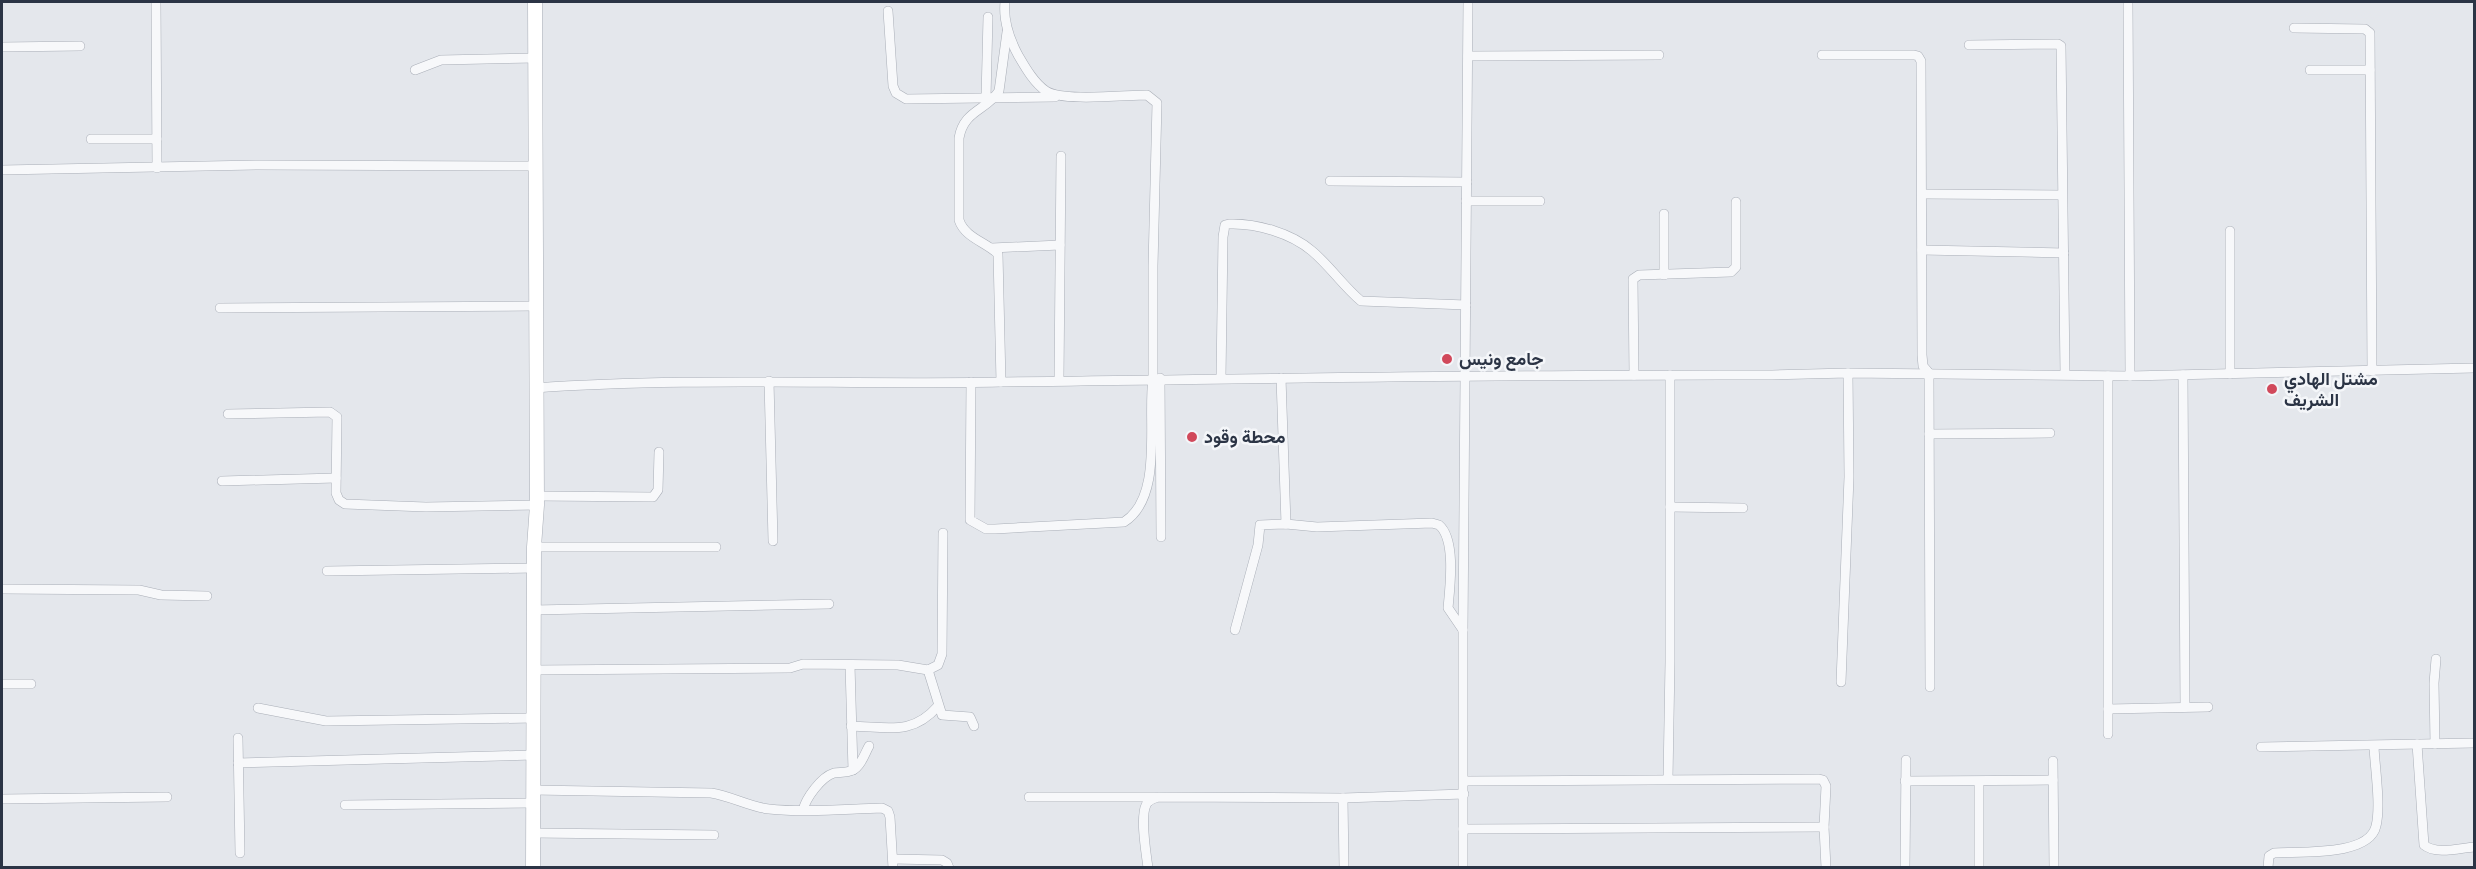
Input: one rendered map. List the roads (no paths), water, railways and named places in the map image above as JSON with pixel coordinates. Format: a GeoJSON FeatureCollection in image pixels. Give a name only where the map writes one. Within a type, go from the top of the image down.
{"type":"FeatureCollection","features":[{"type":"Feature","properties":{"kind":"main road"},"geometry":{"type":"LineString","coordinates":[[533,867],[534,547],[537,501],[535,2]]}},
{"type":"Feature","properties":{"kind":"street"},"geometry":{"type":"LineString","coordinates":[[156,2],[157,168]]}},
{"type":"Feature","properties":{"kind":"street"},"geometry":{"type":"LineString","coordinates":[[1001,382],[998,254],[961,226],[959,220],[959,138],[961,126],[990,98],[1002,82],[1008,30],[1005,2]]}},
{"type":"Feature","properties":{"kind":"street"},"geometry":{"type":"LineString","coordinates":[[1463,867],[1468,2]]}},
{"type":"Feature","properties":{"kind":"street"},"geometry":{"type":"LineString","coordinates":[[2128,2],[2130,376]]}},
{"type":"Feature","properties":{"kind":"street"},"geometry":{"type":"LineString","coordinates":[[888,11],[893,86],[900,97],[906,99],[1147,95],[1157,103],[1153,266],[1161,537]]}},
{"type":"Feature","properties":{"kind":"street"},"geometry":{"type":"LineString","coordinates":[[988,17],[990,98]]}},
{"type":"Feature","properties":{"kind":"street"},"geometry":{"type":"LineString","coordinates":[[2294,28],[2368,30],[2370,33],[2372,370]]}},
{"type":"Feature","properties":{"kind":"street"},"geometry":{"type":"LineString","coordinates":[[1008,30],[1022,61],[1038,84],[1046,92],[1066,97]]}},
{"type":"Feature","properties":{"kind":"street"},"geometry":{"type":"LineString","coordinates":[[1969,45],[2058,44],[2061,46],[2065,374]]}},
{"type":"Feature","properties":{"kind":"street"},"geometry":{"type":"LineString","coordinates":[[2,47],[80,46]]}},
{"type":"Feature","properties":{"kind":"street"},"geometry":{"type":"LineString","coordinates":[[1822,55],[1914,55],[1920,58],[1922,363],[1929,373],[1930,687]]}},
{"type":"Feature","properties":{"kind":"street"},"geometry":{"type":"LineString","coordinates":[[1468,56],[1659,56]]}},
{"type":"Feature","properties":{"kind":"street"},"geometry":{"type":"LineString","coordinates":[[415,70],[441,60],[535,58]]}},
{"type":"Feature","properties":{"kind":"street"},"geometry":{"type":"LineString","coordinates":[[2310,70],[2370,70]]}},
{"type":"Feature","properties":{"kind":"street"},"geometry":{"type":"LineString","coordinates":[[91,139],[156,139]]}},
{"type":"Feature","properties":{"kind":"street"},"geometry":{"type":"LineString","coordinates":[[1059,380],[1061,156]]}},
{"type":"Feature","properties":{"kind":"street"},"geometry":{"type":"LineString","coordinates":[[2,170],[258,165],[535,166]]}},
{"type":"Feature","properties":{"kind":"street"},"geometry":{"type":"LineString","coordinates":[[1330,181],[1467,182]]}},
{"type":"Feature","properties":{"kind":"street"},"geometry":{"type":"LineString","coordinates":[[1922,194],[2062,195]]}},
{"type":"Feature","properties":{"kind":"street"},"geometry":{"type":"LineString","coordinates":[[1466,201],[1540,201]]}},
{"type":"Feature","properties":{"kind":"street"},"geometry":{"type":"LineString","coordinates":[[1634,375],[1633,279],[1639,275],[1727,273],[1734,270],[1736,202]]}},
{"type":"Feature","properties":{"kind":"street"},"geometry":{"type":"LineString","coordinates":[[1664,275],[1665,214]]}},
{"type":"Feature","properties":{"kind":"street"},"geometry":{"type":"LineString","coordinates":[[1221,378],[1225,225],[1258,225],[1295,240],[1311,250],[1361,301],[1466,304]]}},
{"type":"Feature","properties":{"kind":"street"},"geometry":{"type":"LineString","coordinates":[[2230,231],[2230,374]]}},
{"type":"Feature","properties":{"kind":"street"},"geometry":{"type":"LineString","coordinates":[[992,248],[1060,245]]}},
{"type":"Feature","properties":{"kind":"street"},"geometry":{"type":"LineString","coordinates":[[1922,250],[2064,253]]}},
{"type":"Feature","properties":{"kind":"street"},"geometry":{"type":"LineString","coordinates":[[220,309],[535,306]]}},
{"type":"Feature","properties":{"kind":"street"},"geometry":{"type":"LineString","coordinates":[[535,388],[601,383],[769,381],[1001,382],[1157,378],[1848,373],[2130,376],[2475,368]]}},
{"type":"Feature","properties":{"kind":"street"},"geometry":{"type":"LineString","coordinates":[[1840,682],[1849,477],[1848,373]]}},
{"type":"Feature","properties":{"kind":"street"},"geometry":{"type":"LineString","coordinates":[[1668,779],[1670,375]]}},
{"type":"Feature","properties":{"kind":"street"},"geometry":{"type":"LineString","coordinates":[[2183,375],[2186,707]]}},
{"type":"Feature","properties":{"kind":"street"},"geometry":{"type":"LineString","coordinates":[[2108,376],[2108,734]]}},
{"type":"Feature","properties":{"kind":"street"},"geometry":{"type":"LineString","coordinates":[[971,382],[970,520],[986,529],[995,529],[1126,520],[1142,500],[1150,482],[1151,396],[1157,378]]}},
{"type":"Feature","properties":{"kind":"street"},"geometry":{"type":"LineString","coordinates":[[1281,378],[1286,524]]}},
{"type":"Feature","properties":{"kind":"street"},"geometry":{"type":"LineString","coordinates":[[769,381],[773,541]]}},
{"type":"Feature","properties":{"kind":"street"},"geometry":{"type":"LineString","coordinates":[[228,414],[334,413],[337,417],[336,494],[345,504],[357,506],[426,507],[653,497],[658,490],[659,452]]}},
{"type":"Feature","properties":{"kind":"street"},"geometry":{"type":"LineString","coordinates":[[1929,434],[2050,433]]}},
{"type":"Feature","properties":{"kind":"street"},"geometry":{"type":"LineString","coordinates":[[222,481],[336,478]]}},
{"type":"Feature","properties":{"kind":"street"},"geometry":{"type":"LineString","coordinates":[[1670,507],[1743,508]]}},
{"type":"Feature","properties":{"kind":"street"},"geometry":{"type":"LineString","coordinates":[[1235,630],[1258,545],[1260,525],[1286,524],[1317,527],[1439,525],[1446,531],[1449,541],[1449,612],[1463,630]]}},
{"type":"Feature","properties":{"kind":"street"},"geometry":{"type":"LineString","coordinates":[[534,670],[790,668],[803,664],[898,665],[928,670],[938,665],[942,654],[943,533]]}},
{"type":"Feature","properties":{"kind":"street"},"geometry":{"type":"LineString","coordinates":[[534,547],[716,546]]}},
{"type":"Feature","properties":{"kind":"street"},"geometry":{"type":"LineString","coordinates":[[327,571],[534,568]]}},
{"type":"Feature","properties":{"kind":"street"},"geometry":{"type":"LineString","coordinates":[[2,589],[139,590],[161,596],[207,596]]}},
{"type":"Feature","properties":{"kind":"street"},"geometry":{"type":"LineString","coordinates":[[534,610],[829,604]]}},
{"type":"Feature","properties":{"kind":"street"},"geometry":{"type":"LineString","coordinates":[[2435,744],[2436,659]]}},
{"type":"Feature","properties":{"kind":"street"},"geometry":{"type":"LineString","coordinates":[[850,665],[853,770]]}},
{"type":"Feature","properties":{"kind":"street"},"geometry":{"type":"LineString","coordinates":[[928,670],[942,715],[970,717],[974,726]]}},
{"type":"Feature","properties":{"kind":"street"},"geometry":{"type":"LineString","coordinates":[[2,684],[31,684]]}},
{"type":"Feature","properties":{"kind":"street"},"geometry":{"type":"LineString","coordinates":[[851,726],[912,726],[921,722],[938,706]]}},
{"type":"Feature","properties":{"kind":"street"},"geometry":{"type":"LineString","coordinates":[[2108,709],[2208,707]]}},
{"type":"Feature","properties":{"kind":"street"},"geometry":{"type":"LineString","coordinates":[[258,708],[326,721],[534,718]]}},
{"type":"Feature","properties":{"kind":"street"},"geometry":{"type":"LineString","coordinates":[[238,738],[240,853]]}},
{"type":"Feature","properties":{"kind":"street"},"geometry":{"type":"LineString","coordinates":[[2261,747],[2374,747],[2475,743]]}},
{"type":"Feature","properties":{"kind":"street"},"geometry":{"type":"LineString","coordinates":[[2417,744],[2424,845],[2429,850],[2475,847]]}},
{"type":"Feature","properties":{"kind":"street"},"geometry":{"type":"LineString","coordinates":[[803,810],[809,797],[825,778],[832,774],[853,770],[858,766],[869,746]]}},
{"type":"Feature","properties":{"kind":"street"},"geometry":{"type":"LineString","coordinates":[[2268,867],[2269,856],[2274,853],[2348,848],[2364,842],[2372,835],[2376,827],[2377,813],[2374,747]]}},
{"type":"Feature","properties":{"kind":"street"},"geometry":{"type":"LineString","coordinates":[[238,763],[533,755]]}},
{"type":"Feature","properties":{"kind":"street"},"geometry":{"type":"LineString","coordinates":[[1905,867],[1906,760]]}},
{"type":"Feature","properties":{"kind":"street"},"geometry":{"type":"LineString","coordinates":[[2053,760],[2054,867]]}},
{"type":"Feature","properties":{"kind":"street"},"geometry":{"type":"LineString","coordinates":[[1464,781],[1822,780],[1826,786],[1824,827],[1826,867]]}},
{"type":"Feature","properties":{"kind":"street"},"geometry":{"type":"LineString","coordinates":[[1905,781],[2053,780]]}},
{"type":"Feature","properties":{"kind":"street"},"geometry":{"type":"LineString","coordinates":[[1979,782],[1979,867]]}},
{"type":"Feature","properties":{"kind":"street"},"geometry":{"type":"LineString","coordinates":[[345,805],[533,797],[711,793],[728,796],[766,809],[882,808],[888,811],[890,817],[893,863],[942,860],[947,862],[949,867]]}},
{"type":"Feature","properties":{"kind":"street"},"geometry":{"type":"LineString","coordinates":[[1029,797],[1343,798],[1464,794]]}},
{"type":"Feature","properties":{"kind":"street"},"geometry":{"type":"LineString","coordinates":[[1148,867],[1144,825],[1145,807],[1148,802],[1158,796]]}},
{"type":"Feature","properties":{"kind":"street"},"geometry":{"type":"LineString","coordinates":[[2,800],[166,797]]}},
{"type":"Feature","properties":{"kind":"street"},"geometry":{"type":"LineString","coordinates":[[1343,798],[1344,867]]}},
{"type":"Feature","properties":{"kind":"street"},"geometry":{"type":"LineString","coordinates":[[1464,829],[1824,827]]}},
{"type":"Feature","properties":{"kind":"street"},"geometry":{"type":"LineString","coordinates":[[533,833],[714,835]]}},
{"type":"Feature","properties":{"kind":"place","name":"جامع ونيس"},"geometry":{"type":"Point","coordinates":[1447,359]}},
{"type":"Feature","properties":{"kind":"place","name":"مشتل الهادي الشريف"},"geometry":{"type":"Point","coordinates":[2272,389]}},
{"type":"Feature","properties":{"kind":"place","name":"محطة وقود"},"geometry":{"type":"Point","coordinates":[1192,437]}}]}
